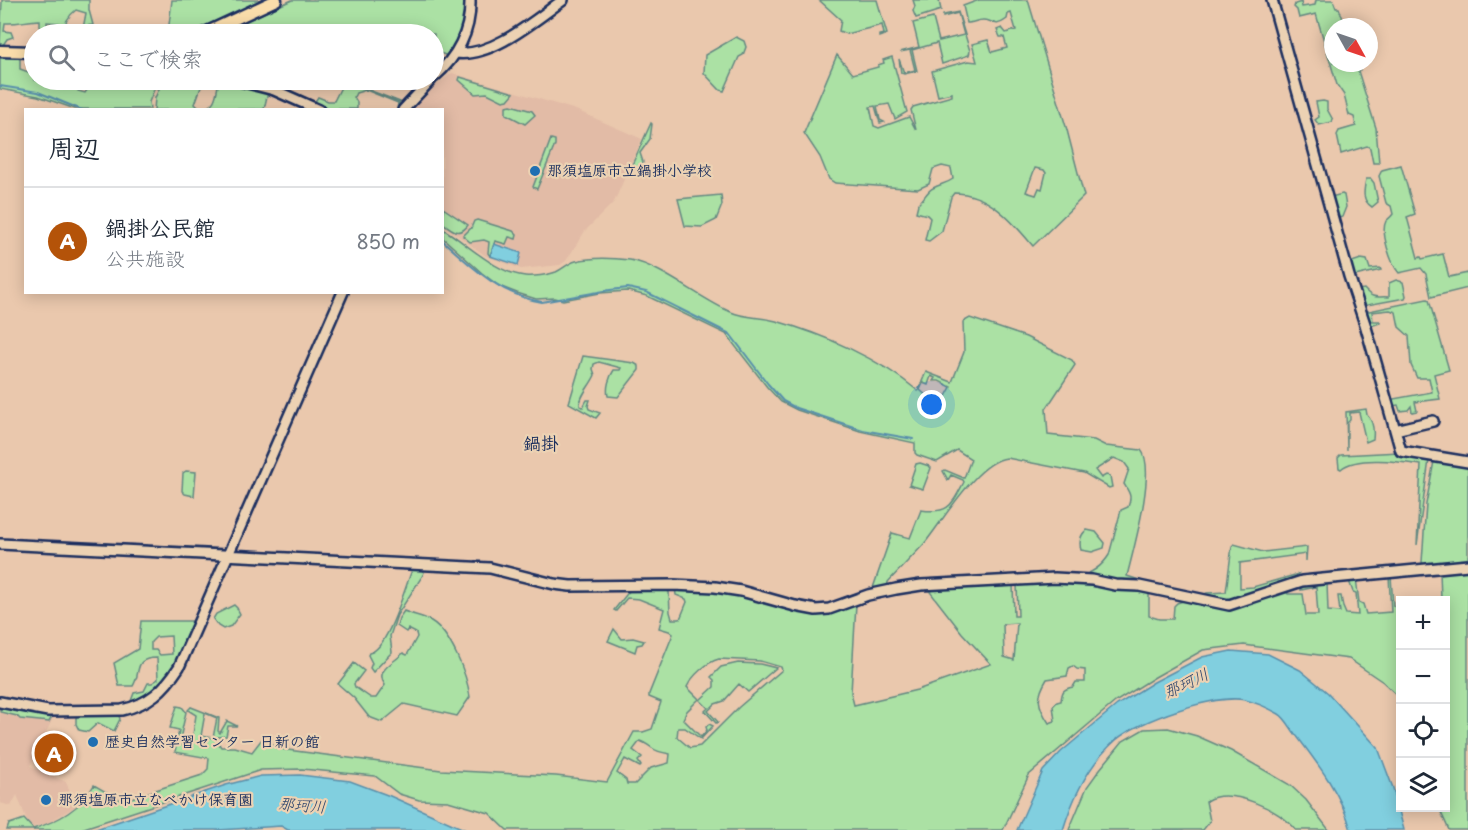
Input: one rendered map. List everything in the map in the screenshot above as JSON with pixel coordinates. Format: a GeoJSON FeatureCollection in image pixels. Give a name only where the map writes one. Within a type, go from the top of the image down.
{"type":"FeatureCollection","features":[{"type":"Feature","properties":{"kind":"main road"},"geometry":{"type":"LineString","coordinates":[[224,24],[276,0]]}},
{"type":"Feature","properties":{"kind":"main road"},"geometry":{"type":"LineString","coordinates":[[0,51],[24,52]]}},
{"type":"Feature","properties":{"kind":"street"},"geometry":{"type":"LineString","coordinates":[[444,66],[456,53],[466,31],[470,0]]}},
{"type":"Feature","properties":{"kind":"street"},"geometry":{"type":"LineString","coordinates":[[456,53],[468,55],[498,43],[563,0]]}},
{"type":"Feature","properties":{"kind":"street"},"geometry":{"type":"LineString","coordinates":[[1272,0],[1349,276],[1401,451],[1468,462]]}},
{"type":"Feature","properties":{"kind":"street"},"geometry":{"type":"LineString","coordinates":[[274,90],[314,108]]}},
{"type":"Feature","properties":{"kind":"street"},"geometry":{"type":"LineString","coordinates":[[405,108],[421,90]]}},
{"type":"Feature","properties":{"kind":"street"},"geometry":{"type":"LineString","coordinates":[[0,702],[48,711],[122,710],[151,700],[168,683],[178,667],[342,294]]}},
{"type":"Feature","properties":{"kind":"street"},"geometry":{"type":"LineString","coordinates":[[1395,430],[1433,421]]}},
{"type":"Feature","properties":{"kind":"street"},"geometry":{"type":"LineString","coordinates":[[0,544],[490,568],[570,586],[714,587],[741,591],[816,610],[829,609],[868,595],[921,585],[1055,578],[1139,586],[1229,604],[1302,581],[1468,566]]}},
{"type":"Feature","properties":{"kind":"shaded area","name":"那須塩原市立鍋掛小学校"},"geometry":{"type":"Polygon","coordinates":[[[452,73],[576,110],[642,139],[614,202],[585,231],[566,261],[560,265],[521,269],[486,256],[444,226],[444,108],[413,108],[430,90],[444,90],[444,79],[452,73]]]}},
{"type":"Feature","properties":{"kind":"shaded area"},"geometry":{"type":"Polygon","coordinates":[[[0,704],[51,715],[53,718],[30,766],[66,782],[76,806],[47,823],[30,828],[17,795],[11,806],[0,803],[0,704]]]}},
{"type":"Feature","properties":{"kind":"green space"},"geometry":{"type":"Polygon","coordinates":[[[2,0],[89,0],[93,24],[84,24],[86,13],[76,10],[65,24],[47,22],[47,24],[40,24],[40,20],[5,23],[4,31],[11,32],[13,37],[0,45],[2,0]]]}},
{"type":"Feature","properties":{"kind":"green space"},"geometry":{"type":"Polygon","coordinates":[[[172,0],[263,0],[209,24],[169,24],[172,0]]]}},
{"type":"Feature","properties":{"kind":"green space"},"geometry":{"type":"Polygon","coordinates":[[[292,0],[467,0],[464,24],[448,56],[444,55],[444,24],[239,24],[292,0]]]}},
{"type":"Feature","properties":{"kind":"green space"},"geometry":{"type":"Polygon","coordinates":[[[819,0],[877,0],[887,34],[879,37],[884,34],[882,25],[846,34],[839,31],[841,20],[819,0]]]}},
{"type":"Feature","properties":{"kind":"green space"},"geometry":{"type":"Polygon","coordinates":[[[913,0],[941,0],[939,1],[941,10],[916,18],[913,11],[915,6],[913,0]]]}},
{"type":"Feature","properties":{"kind":"green space"},"geometry":{"type":"Polygon","coordinates":[[[979,0],[1028,0],[1067,130],[1084,196],[1033,246],[999,210],[989,203],[967,194],[954,193],[942,231],[929,241],[925,240],[930,218],[916,212],[918,204],[931,189],[953,179],[951,168],[942,166],[933,169],[929,184],[918,189],[835,183],[829,179],[820,157],[804,133],[837,55],[853,74],[878,67],[884,63],[883,60],[892,57],[907,112],[895,119],[889,104],[877,106],[880,120],[884,122],[880,123],[875,106],[870,107],[874,126],[879,128],[909,117],[916,130],[911,110],[913,107],[952,96],[952,93],[938,96],[932,71],[968,61],[977,62],[972,44],[988,40],[992,52],[1007,48],[1004,37],[1000,37],[997,30],[1002,28],[1006,33],[1016,30],[1011,13],[1008,14],[1007,19],[996,24],[987,20],[967,23],[963,6],[979,0]],[[1035,168],[1026,192],[1036,195],[1039,188],[1042,189],[1046,173],[1044,170],[1035,168]]]}},
{"type":"Feature","properties":{"kind":"green space"},"geometry":{"type":"Polygon","coordinates":[[[1316,0],[1333,0],[1343,18],[1324,18],[1324,41],[1316,14],[1299,18],[1294,7],[1295,4],[1301,2],[1302,7],[1315,5],[1316,0]]]}},
{"type":"Feature","properties":{"kind":"green space"},"geometry":{"type":"Polygon","coordinates":[[[958,12],[970,51],[969,55],[942,64],[937,43],[912,50],[917,71],[904,74],[901,73],[899,59],[904,73],[915,70],[910,50],[900,52],[919,47],[913,23],[933,18],[939,41],[964,35],[958,13],[943,17],[943,15],[958,12]]]}},
{"type":"Feature","properties":{"kind":"green space"},"geometry":{"type":"Polygon","coordinates":[[[736,37],[744,41],[746,47],[724,91],[720,90],[704,73],[705,55],[736,37]]]}},
{"type":"Feature","properties":{"kind":"green space"},"geometry":{"type":"Polygon","coordinates":[[[0,57],[20,58],[20,69],[24,70],[24,90],[78,90],[85,93],[87,90],[154,90],[149,102],[150,108],[72,108],[38,96],[0,89],[0,57]]]}},
{"type":"Feature","properties":{"kind":"green space"},"geometry":{"type":"Polygon","coordinates":[[[1333,72],[1358,72],[1376,128],[1379,163],[1373,163],[1370,148],[1367,146],[1341,154],[1337,135],[1339,131],[1356,126],[1354,117],[1349,115],[1344,95],[1337,85],[1333,72]]]}},
{"type":"Feature","properties":{"kind":"green space"},"geometry":{"type":"Polygon","coordinates":[[[460,77],[514,93],[508,100],[503,101],[487,93],[475,94],[459,80],[460,77]]]}},
{"type":"Feature","properties":{"kind":"green space"},"geometry":{"type":"Polygon","coordinates":[[[159,90],[200,90],[195,104],[199,108],[154,108],[159,90]]]}},
{"type":"Feature","properties":{"kind":"green space"},"geometry":{"type":"Polygon","coordinates":[[[217,90],[269,90],[264,108],[206,108],[213,103],[217,90]]]}},
{"type":"Feature","properties":{"kind":"green space"},"geometry":{"type":"Polygon","coordinates":[[[340,90],[366,90],[356,93],[354,97],[357,108],[325,108],[314,103],[318,97],[334,101],[340,90]]]}},
{"type":"Feature","properties":{"kind":"green space"},"geometry":{"type":"Polygon","coordinates":[[[366,90],[400,102],[397,108],[398,103],[366,90]]]}},
{"type":"Feature","properties":{"kind":"green space"},"geometry":{"type":"Polygon","coordinates":[[[1316,102],[1327,102],[1327,109],[1333,120],[1319,125],[1315,120],[1319,117],[1316,102]]]}},
{"type":"Feature","properties":{"kind":"green space"},"geometry":{"type":"Polygon","coordinates":[[[511,105],[532,111],[535,115],[525,124],[506,114],[506,106],[511,105]]]}},
{"type":"Feature","properties":{"kind":"green space"},"geometry":{"type":"Polygon","coordinates":[[[651,123],[650,139],[640,153],[643,162],[641,170],[631,167],[651,123]]]}},
{"type":"Feature","properties":{"kind":"green space"},"geometry":{"type":"Polygon","coordinates":[[[551,139],[555,140],[555,145],[537,189],[533,187],[551,139]]]}},
{"type":"Feature","properties":{"kind":"green space"},"geometry":{"type":"Polygon","coordinates":[[[1401,165],[1415,214],[1407,217],[1418,258],[1443,254],[1449,277],[1468,273],[1468,288],[1431,297],[1426,274],[1421,268],[1399,273],[1396,269],[1387,248],[1384,232],[1386,221],[1393,214],[1391,206],[1386,203],[1379,176],[1382,170],[1401,165]]]}},
{"type":"Feature","properties":{"kind":"green space"},"geometry":{"type":"Polygon","coordinates":[[[1366,179],[1371,179],[1374,183],[1378,202],[1372,207],[1365,198],[1366,179]]]}},
{"type":"Feature","properties":{"kind":"green space"},"geometry":{"type":"Polygon","coordinates":[[[1342,194],[1346,207],[1342,217],[1337,219],[1331,197],[1342,194]]]}},
{"type":"Feature","properties":{"kind":"green space"},"geometry":{"type":"Polygon","coordinates":[[[721,195],[722,205],[716,220],[702,227],[685,226],[678,199],[721,195]]]}},
{"type":"Feature","properties":{"kind":"green space"},"geometry":{"type":"Polygon","coordinates":[[[444,209],[468,225],[462,231],[444,224],[444,209]]]}},
{"type":"Feature","properties":{"kind":"green space"},"geometry":{"type":"Polygon","coordinates":[[[477,220],[513,231],[517,235],[516,239],[509,237],[506,244],[495,241],[490,256],[489,242],[484,240],[470,242],[463,236],[477,220]]]}},
{"type":"Feature","properties":{"kind":"green space"},"geometry":{"type":"Polygon","coordinates":[[[444,230],[492,264],[514,274],[525,276],[553,273],[573,262],[589,259],[617,259],[642,263],[731,312],[794,326],[832,340],[886,368],[918,391],[926,372],[952,382],[964,352],[963,322],[970,318],[1026,337],[1072,360],[1075,365],[1046,409],[1048,435],[1094,440],[1106,446],[1141,450],[1145,460],[1145,491],[1127,576],[1146,582],[1149,588],[1149,616],[1173,619],[1174,606],[1177,603],[1207,593],[1226,592],[1234,544],[1263,552],[1307,547],[1306,561],[1306,554],[1240,563],[1240,588],[1253,587],[1298,574],[1286,591],[1288,594],[1303,594],[1306,615],[1318,615],[1316,587],[1301,590],[1300,583],[1324,581],[1327,583],[1328,611],[1340,612],[1338,596],[1341,596],[1346,614],[1358,615],[1356,593],[1353,592],[1349,581],[1356,578],[1359,602],[1363,604],[1366,614],[1391,612],[1389,576],[1391,576],[1393,606],[1396,607],[1396,694],[1383,682],[1349,659],[1244,645],[1203,650],[1115,702],[1029,775],[1003,830],[507,830],[489,813],[448,801],[419,800],[399,794],[375,776],[302,769],[261,770],[78,830],[7,830],[9,824],[24,819],[33,829],[60,818],[76,807],[94,785],[118,799],[125,800],[202,775],[208,769],[209,758],[175,752],[179,730],[170,728],[177,706],[182,707],[186,712],[180,739],[182,745],[191,747],[196,715],[188,710],[191,707],[219,718],[218,731],[220,733],[227,721],[237,726],[228,726],[226,736],[218,737],[217,741],[221,747],[235,747],[252,752],[262,739],[280,749],[441,770],[556,776],[607,782],[634,732],[652,729],[661,702],[649,697],[649,694],[673,634],[659,628],[664,609],[639,599],[627,598],[616,611],[614,610],[630,590],[669,592],[672,619],[680,619],[687,602],[686,599],[676,595],[675,588],[712,588],[828,612],[856,604],[851,693],[854,705],[917,690],[991,664],[962,633],[927,588],[1013,584],[1014,616],[1018,616],[1017,584],[1068,580],[1091,572],[1109,555],[1121,510],[1128,507],[1130,498],[1124,484],[1129,469],[1124,462],[1114,458],[1095,470],[1101,478],[1106,475],[1110,476],[1112,487],[1109,488],[1084,473],[1007,458],[984,469],[973,480],[924,544],[888,582],[887,589],[873,592],[892,533],[910,538],[921,510],[938,511],[948,506],[964,482],[951,475],[948,480],[943,471],[964,478],[971,459],[957,450],[937,462],[917,455],[915,443],[860,431],[797,410],[781,402],[726,334],[647,296],[628,291],[600,293],[563,300],[536,299],[499,286],[444,239],[444,230]],[[931,376],[928,385],[923,383],[920,390],[940,407],[951,387],[939,381],[933,381],[935,378],[931,376]],[[1017,623],[1003,624],[1004,657],[1014,660],[1017,623]],[[719,659],[700,670],[687,687],[699,699],[687,711],[683,719],[701,737],[709,724],[713,726],[701,739],[685,728],[678,728],[677,737],[690,748],[700,746],[739,707],[782,670],[781,667],[760,661],[719,659]],[[1073,666],[1069,668],[1067,676],[1047,679],[1041,691],[1040,706],[1049,723],[1055,721],[1053,706],[1061,701],[1064,691],[1073,687],[1076,682],[1085,682],[1085,670],[1073,666]],[[205,713],[201,736],[213,738],[217,718],[205,713]],[[640,741],[633,750],[642,757],[638,761],[641,766],[625,759],[617,773],[626,780],[627,784],[635,784],[651,768],[669,763],[670,754],[656,750],[640,741]]]}},
{"type":"Feature","properties":{"kind":"green space"},"geometry":{"type":"Polygon","coordinates":[[[1361,259],[1367,260],[1370,269],[1380,268],[1381,270],[1352,275],[1349,263],[1361,259]]]}},
{"type":"Feature","properties":{"kind":"green space"},"geometry":{"type":"Polygon","coordinates":[[[1396,280],[1403,282],[1405,298],[1362,306],[1357,290],[1364,289],[1375,297],[1389,297],[1389,283],[1396,280]]]}},
{"type":"Feature","properties":{"kind":"green space"},"geometry":{"type":"Polygon","coordinates":[[[1427,299],[1449,370],[1434,374],[1440,399],[1415,402],[1417,411],[1412,412],[1411,406],[1408,410],[1400,411],[1398,405],[1391,406],[1388,400],[1432,392],[1429,378],[1417,378],[1411,365],[1409,336],[1399,327],[1396,312],[1390,310],[1372,312],[1373,321],[1380,321],[1380,323],[1371,326],[1367,325],[1364,312],[1427,299]]]}},
{"type":"Feature","properties":{"kind":"green space"},"geometry":{"type":"Polygon","coordinates":[[[583,356],[634,363],[639,366],[639,370],[618,397],[608,396],[608,386],[614,370],[621,368],[599,362],[594,364],[595,375],[581,398],[580,406],[583,407],[587,400],[590,400],[589,409],[600,413],[596,418],[569,403],[583,356]]]}},
{"type":"Feature","properties":{"kind":"green space"},"geometry":{"type":"Polygon","coordinates":[[[1366,409],[1373,426],[1373,439],[1366,442],[1359,412],[1350,413],[1350,420],[1347,423],[1347,450],[1346,412],[1366,409]]]}},
{"type":"Feature","properties":{"kind":"green space"},"geometry":{"type":"Polygon","coordinates":[[[1400,452],[1429,460],[1417,545],[1421,465],[1368,461],[1339,468],[1338,458],[1341,455],[1400,452]]]}},
{"type":"Feature","properties":{"kind":"green space"},"geometry":{"type":"Polygon","coordinates":[[[1434,461],[1468,464],[1468,564],[1423,566],[1426,504],[1434,461]]]}},
{"type":"Feature","properties":{"kind":"green space"},"geometry":{"type":"Polygon","coordinates":[[[920,463],[931,468],[923,489],[909,485],[916,464],[920,463]]]}},
{"type":"Feature","properties":{"kind":"green space"},"geometry":{"type":"Polygon","coordinates":[[[196,472],[194,496],[182,491],[183,473],[196,472]]]}},
{"type":"Feature","properties":{"kind":"green space"},"geometry":{"type":"Polygon","coordinates":[[[1087,530],[1096,532],[1105,543],[1104,548],[1092,552],[1081,550],[1081,539],[1087,530]]]}},
{"type":"Feature","properties":{"kind":"green space"},"geometry":{"type":"Polygon","coordinates":[[[1468,569],[1468,830],[1449,830],[1441,812],[1450,812],[1450,596],[1441,596],[1440,571],[1468,569]]]}},
{"type":"Feature","properties":{"kind":"green space"},"geometry":{"type":"Polygon","coordinates":[[[412,570],[424,572],[397,615],[390,636],[392,652],[373,672],[368,655],[383,641],[389,630],[412,570]]]}},
{"type":"Feature","properties":{"kind":"green space"},"geometry":{"type":"Polygon","coordinates":[[[234,605],[240,614],[231,626],[223,629],[218,626],[213,619],[216,614],[234,605]]]}},
{"type":"Feature","properties":{"kind":"green space"},"geometry":{"type":"Polygon","coordinates":[[[404,611],[428,619],[438,627],[457,655],[470,697],[457,716],[404,704],[382,722],[369,717],[354,698],[338,684],[354,663],[364,671],[354,684],[355,687],[371,698],[376,698],[385,685],[382,680],[383,671],[403,653],[407,655],[417,637],[416,633],[408,629],[406,632],[397,626],[404,611]]]}},
{"type":"Feature","properties":{"kind":"green space"},"geometry":{"type":"Polygon","coordinates":[[[141,621],[195,621],[179,662],[158,689],[134,704],[131,701],[134,693],[144,691],[148,683],[158,679],[157,658],[144,660],[141,663],[133,686],[119,686],[114,663],[138,649],[141,621]],[[171,636],[156,637],[151,642],[151,650],[156,650],[160,655],[172,654],[171,636]]]}},
{"type":"Feature","properties":{"kind":"green space"},"geometry":{"type":"Polygon","coordinates":[[[614,629],[622,639],[633,638],[644,641],[637,645],[635,652],[608,641],[614,629]]]}},
{"type":"Feature","properties":{"kind":"green space"},"geometry":{"type":"Polygon","coordinates":[[[738,663],[760,664],[776,668],[748,692],[739,684],[724,701],[715,704],[708,711],[718,722],[716,723],[705,711],[708,708],[700,700],[714,687],[714,680],[711,677],[721,667],[738,663]]]}},
{"type":"Feature","properties":{"kind":"green space"},"geometry":{"type":"Polygon","coordinates":[[[0,705],[51,716],[51,718],[49,722],[20,719],[17,716],[0,712],[0,705]]]}},
{"type":"Feature","properties":{"kind":"green space"},"geometry":{"type":"Polygon","coordinates":[[[78,715],[119,716],[120,719],[114,731],[98,723],[88,732],[79,730],[76,724],[78,715]]]}},
{"type":"Feature","properties":{"kind":"green space"},"geometry":{"type":"Polygon","coordinates":[[[1168,728],[1197,736],[1231,751],[1290,785],[1306,800],[1329,830],[1296,830],[1289,822],[1267,808],[1241,798],[1228,796],[1206,801],[1210,821],[1203,830],[1069,830],[1087,787],[1123,741],[1144,729],[1168,728]]]}},
{"type":"Feature","properties":{"kind":"water"},"geometry":{"type":"Polygon","coordinates":[[[494,244],[521,253],[518,265],[490,256],[494,244]]]}},
{"type":"Feature","properties":{"kind":"water","name":"那珂川"},"geometry":{"type":"Polygon","coordinates":[[[1231,651],[1268,654],[1300,670],[1328,693],[1378,748],[1393,788],[1396,812],[1399,812],[1404,830],[1351,830],[1342,804],[1328,780],[1284,718],[1258,704],[1232,699],[1178,710],[1126,733],[1107,749],[1090,770],[1077,793],[1063,830],[1017,830],[1043,771],[1061,752],[1117,705],[1154,682],[1202,657],[1231,651]]]}},
{"type":"Feature","properties":{"kind":"water","name":"那珂川"},"geometry":{"type":"Polygon","coordinates":[[[300,775],[350,781],[466,830],[288,830],[281,826],[218,830],[93,830],[226,785],[261,776],[300,775]]]}},
{"type":"Feature","properties":{"kind":"waterway"},"geometry":{"type":"LineString","coordinates":[[0,86],[24,90]]}},
{"type":"Feature","properties":{"kind":"waterway"},"geometry":{"type":"LineString","coordinates":[[25,90],[38,92],[77,108]]}},
{"type":"Feature","properties":{"kind":"waterway"},"geometry":{"type":"LineString","coordinates":[[444,242],[464,260],[500,286],[513,293],[542,302],[628,288],[646,292],[730,334],[783,401],[796,408],[863,430],[913,439]]}},
{"type":"Feature","properties":{"kind":"place","name":"那須塩原市立鍋掛小学校"},"geometry":{"type":"Point","coordinates":[535,171]}},
{"type":"Feature","properties":{"kind":"place","name":"歴史自然学習センター 日新の館"},"geometry":{"type":"Point","coordinates":[93,742]}},
{"type":"Feature","properties":{"kind":"place","name":"鍋掛公民館"},"geometry":{"type":"Point","coordinates":[54,753]}},
{"type":"Feature","properties":{"kind":"place","name":"那須塩原市立なべかけ保育園"},"geometry":{"type":"Point","coordinates":[46,800]}},
{"type":"Feature","properties":{"kind":"district","name":"鍋掛"},"geometry":{"type":"Point","coordinates":[541,444]}}]}
